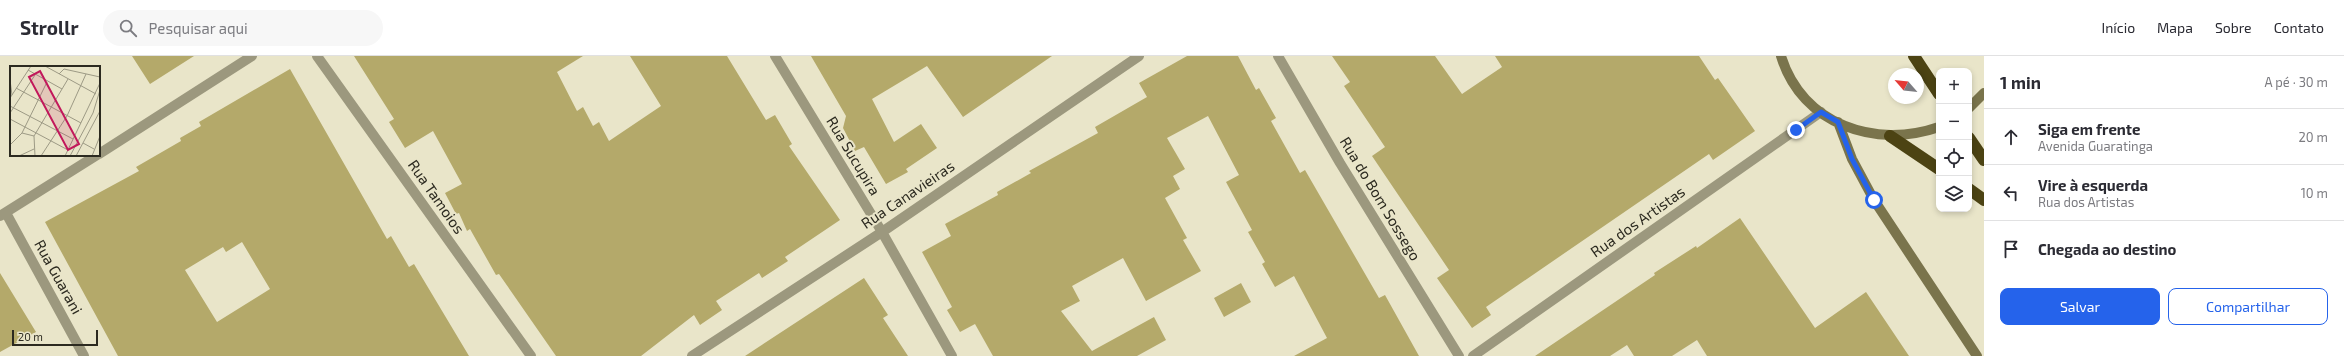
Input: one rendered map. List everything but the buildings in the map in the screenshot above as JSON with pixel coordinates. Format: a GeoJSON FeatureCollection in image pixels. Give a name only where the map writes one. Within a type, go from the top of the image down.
{"type":"FeatureCollection","features":[{"type":"Feature","properties":{"kind":"highway"},"geometry":{"type":"LineString","coordinates":[[1914,56],[1936,89]]}},
{"type":"Feature","properties":{"kind":"highway"},"geometry":{"type":"LineString","coordinates":[[1890,136],[1936,168]]}},
{"type":"Feature","properties":{"kind":"highway"},"geometry":{"type":"LineString","coordinates":[[1970,140],[1984,160]]}},
{"type":"Feature","properties":{"kind":"highway"},"geometry":{"type":"LineString","coordinates":[[1972,191],[1984,200]]}},
{"type":"Feature","properties":{"kind":"main road"},"geometry":{"type":"LineString","coordinates":[[1781,58],[1799,90],[1821,112],[1838,122],[1866,133],[1890,136],[1907,135],[1936,128]]}},
{"type":"Feature","properties":{"kind":"main road"},"geometry":{"type":"LineString","coordinates":[[1972,105],[1984,93]]}},
{"type":"Feature","properties":{"kind":"main road"},"geometry":{"type":"LineString","coordinates":[[1838,122],[1852,159],[1874,200],[1977,356]]}},
{"type":"Feature","properties":{"kind":"street"},"geometry":{"type":"LineString","coordinates":[[100,153],[252,56]]}},
{"type":"Feature","properties":{"kind":"street","name":"Rua Tamoios"},"geometry":{"type":"LineString","coordinates":[[317,56],[531,356]]}},
{"type":"Feature","properties":{"kind":"street","name":"Rua Sucupira"},"geometry":{"type":"LineString","coordinates":[[775,56],[882,232],[952,356]]}},
{"type":"Feature","properties":{"kind":"street","name":"Rua Canavieiras"},"geometry":{"type":"LineString","coordinates":[[692,356],[882,232],[1139,56]]}},
{"type":"Feature","properties":{"kind":"street","name":"Rua do Bom Sossego"},"geometry":{"type":"LineString","coordinates":[[1278,56],[1340,163],[1459,356]]}},
{"type":"Feature","properties":{"kind":"street","name":"Rua dos Artistas"},"geometry":{"type":"LineString","coordinates":[[1473,356],[1821,112]]}},
{"type":"Feature","properties":{"kind":"street"},"geometry":{"type":"LineString","coordinates":[[3,214],[95,156]]}},
{"type":"Feature","properties":{"kind":"street","name":"Rua Guarani"},"geometry":{"type":"LineString","coordinates":[[3,214],[84,356]]}},
{"type":"Feature","properties":{"kind":"route"},"geometry":{"type":"LineString","coordinates":[[1796,130],[1821,112],[1832,120],[1838,122],[1852,159],[1874,200]]}}]}
